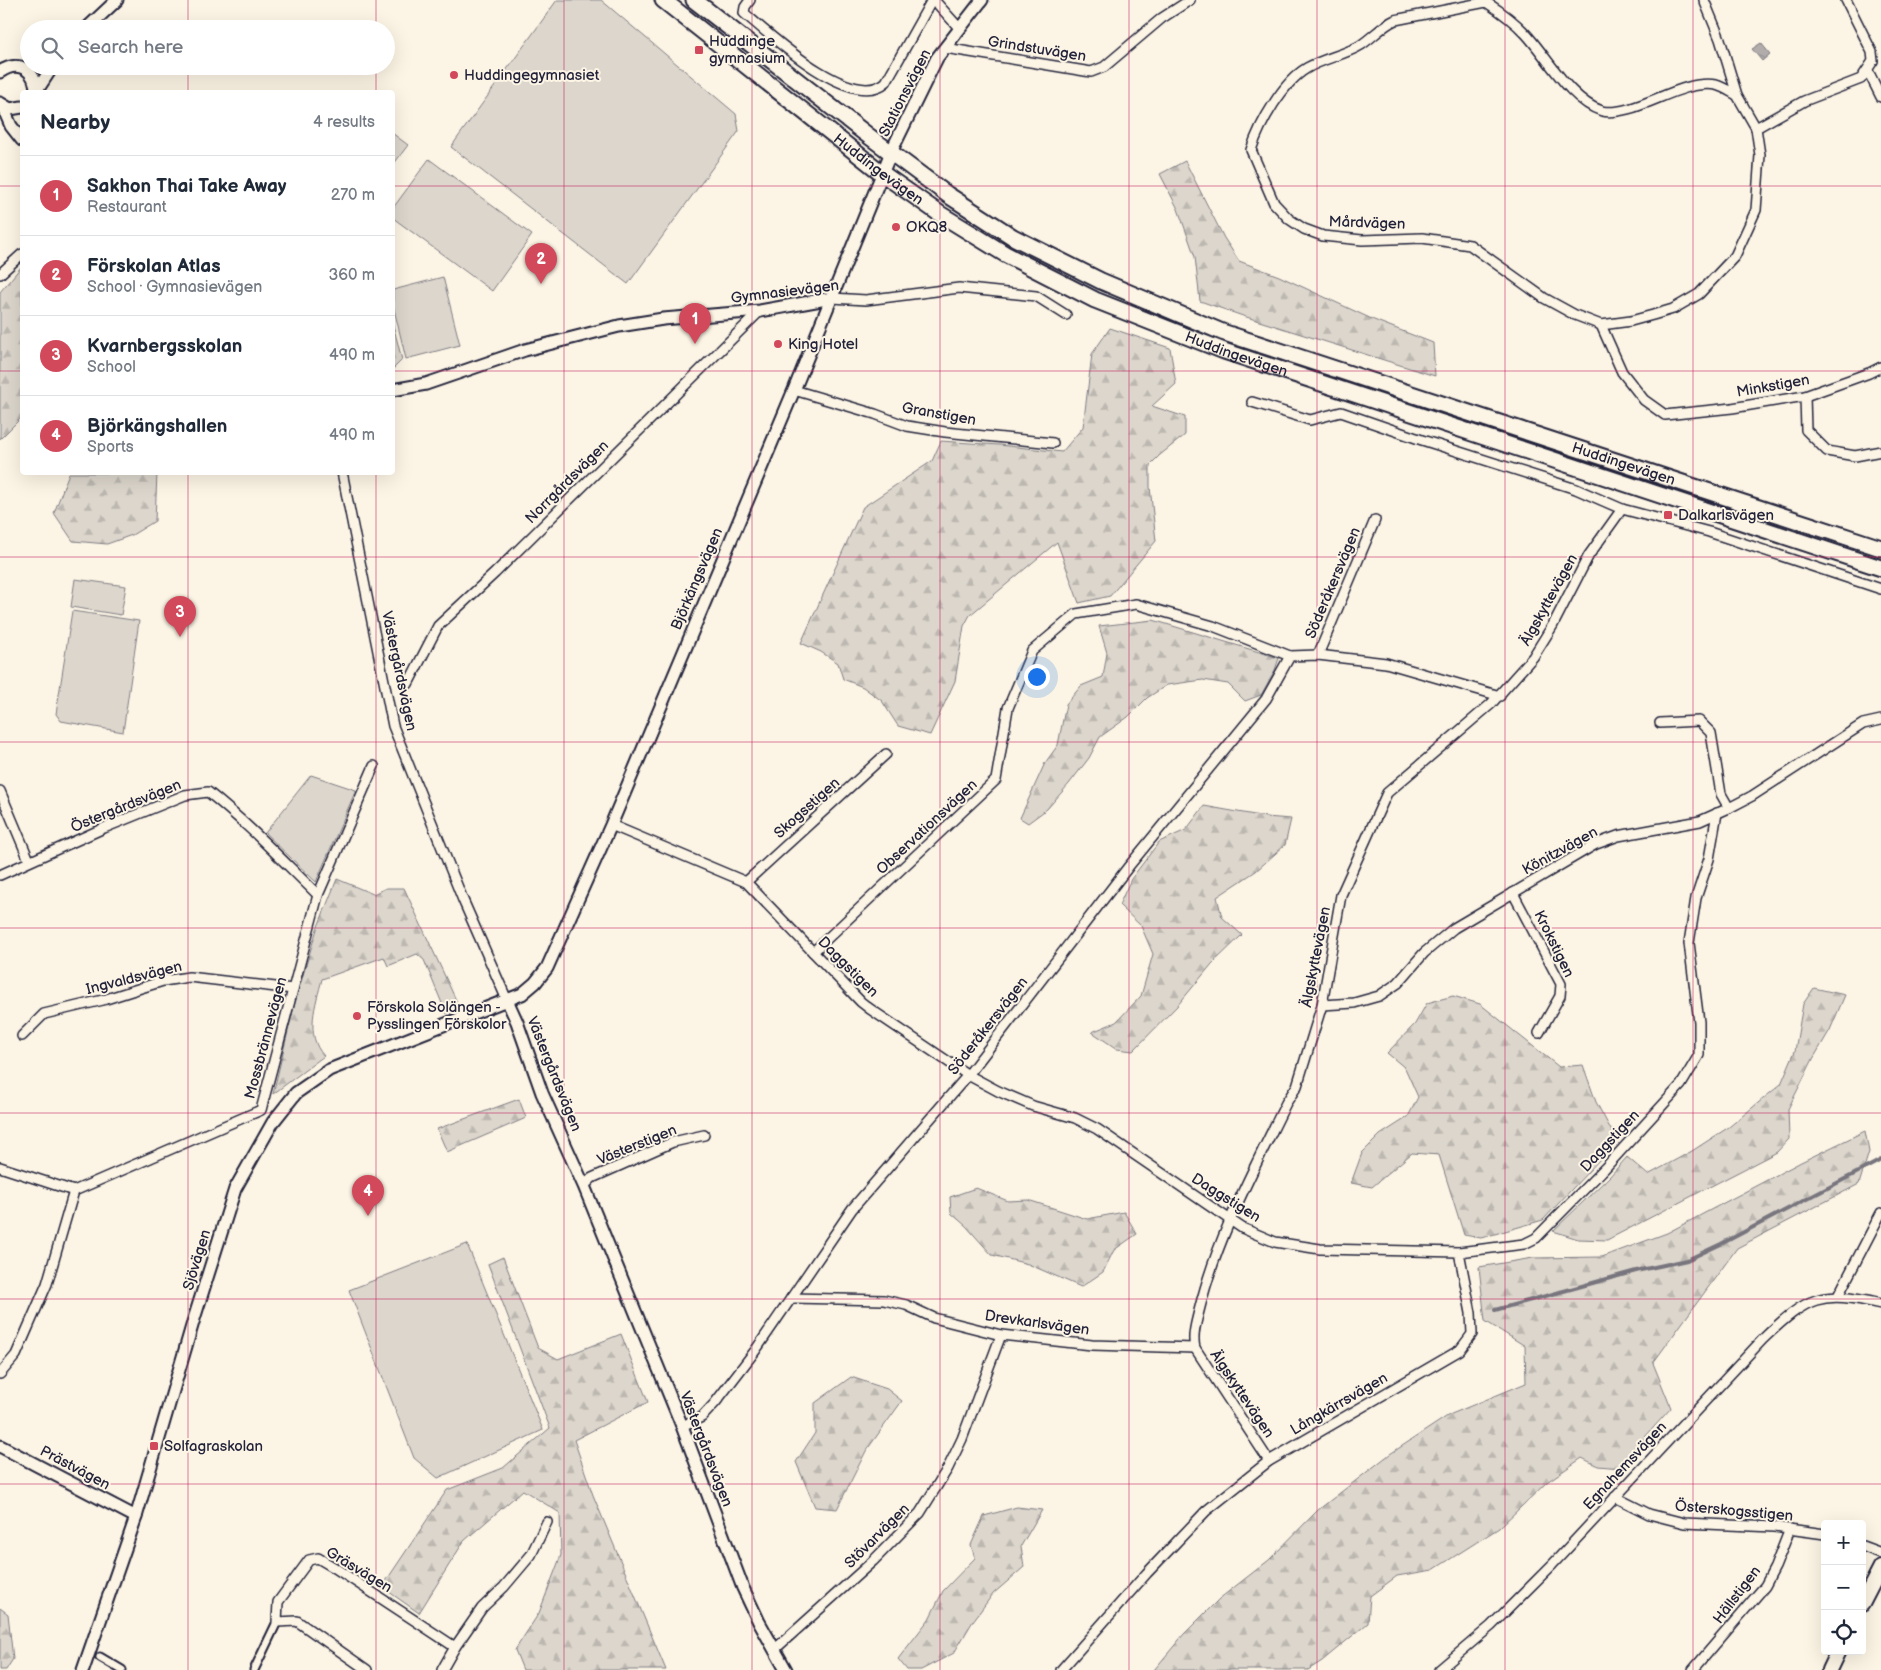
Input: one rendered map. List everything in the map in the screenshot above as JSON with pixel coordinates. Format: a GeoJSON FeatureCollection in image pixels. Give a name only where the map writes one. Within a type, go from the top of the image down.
{"type":"FeatureCollection","features":[{"type":"Feature","properties":{"kind":"main road","name":"Huddingevägen"},"geometry":{"type":"LineString","coordinates":[[662,0],[883,174],[940,214],[1005,254],[1095,300],[1224,351],[1881,568]]}},
{"type":"Feature","properties":{"kind":"main road","name":"Huddingevägen"},"geometry":{"type":"LineString","coordinates":[[694,0],[866,134],[948,195],[1013,237],[1101,281],[1222,332],[1881,548]]}},
{"type":"Feature","properties":{"kind":"main road"},"geometry":{"type":"LineString","coordinates":[[1866,1596],[1881,1567]]}},
{"type":"Feature","properties":{"kind":"main road"},"geometry":{"type":"LineString","coordinates":[[1829,1670],[1836,1655]]}},
{"type":"Feature","properties":{"kind":"street"},"geometry":{"type":"LineString","coordinates":[[96,20],[117,0]]}},
{"type":"Feature","properties":{"kind":"street"},"geometry":{"type":"LineString","coordinates":[[750,0],[745,7],[744,13],[810,66],[851,87],[870,90],[880,88],[886,82],[933,0],[960,29]]}},
{"type":"Feature","properties":{"kind":"street","name":"Stationsvägen"},"geometry":{"type":"LineString","coordinates":[[891,152],[938,58],[982,0]]}},
{"type":"Feature","properties":{"kind":"street","name":"Grindstuvägen"},"geometry":{"type":"LineString","coordinates":[[945,48],[1092,72],[1104,68],[1162,18],[1190,0]]}},
{"type":"Feature","properties":{"kind":"street"},"geometry":{"type":"LineString","coordinates":[[1600,325],[1631,321],[1673,309],[1698,294],[1735,256],[1756,210],[1760,155],[1756,128],[1737,95],[1720,38],[1704,0]]}},
{"type":"Feature","properties":{"kind":"street"},"geometry":{"type":"LineString","coordinates":[[1756,128],[1804,101],[1861,79],[1868,71],[1873,61],[1872,52],[1846,0]]}},
{"type":"Feature","properties":{"kind":"street","name":"Mårdvägen"},"geometry":{"type":"LineString","coordinates":[[1600,325],[1575,315],[1544,298],[1470,245],[1422,238],[1362,240],[1323,236],[1304,229],[1289,219],[1274,203],[1251,150],[1256,132],[1280,96],[1296,77],[1307,68],[1360,46],[1388,23],[1395,20],[1486,2],[1512,20],[1525,33],[1576,94],[1601,111],[1618,111],[1644,105],[1692,86],[1718,86],[1737,95]]}},
{"type":"Feature","properties":{"kind":"street"},"geometry":{"type":"LineString","coordinates":[[2,69],[20,66]]}},
{"type":"Feature","properties":{"kind":"street"},"geometry":{"type":"LineString","coordinates":[[1868,71],[1881,97]]}},
{"type":"Feature","properties":{"kind":"street"},"geometry":{"type":"LineString","coordinates":[[32,75],[36,84],[36,90]]}},
{"type":"Feature","properties":{"kind":"street"},"geometry":{"type":"LineString","coordinates":[[37,90],[47,75]]}},
{"type":"Feature","properties":{"kind":"street"},"geometry":{"type":"LineString","coordinates":[[1,104],[10,109],[20,107]]}},
{"type":"Feature","properties":{"kind":"street"},"geometry":{"type":"LineString","coordinates":[[1,104],[11,126],[20,137]]}},
{"type":"Feature","properties":{"kind":"street","name":"Björkängsvägen"},"geometry":{"type":"LineString","coordinates":[[507,1000],[528,990],[547,968],[611,825],[794,390],[891,152]]}},
{"type":"Feature","properties":{"kind":"street"},"geometry":{"type":"LineString","coordinates":[[0,274],[20,256]]}},
{"type":"Feature","properties":{"kind":"street","name":"Gymnasievägen"},"geometry":{"type":"LineString","coordinates":[[395,389],[426,384],[526,350],[619,326],[663,319],[760,311],[832,298],[866,300],[959,288],[1036,296],[1066,315]]}},
{"type":"Feature","properties":{"kind":"street","name":"Norrgårdsvägen"},"geometry":{"type":"LineString","coordinates":[[408,684],[438,626],[495,573],[760,311]]}},
{"type":"Feature","properties":{"kind":"street","name":"Minkstigen"},"geometry":{"type":"LineString","coordinates":[[1600,325],[1622,372],[1644,400],[1665,415],[1732,408],[1805,396],[1881,367]]}},
{"type":"Feature","properties":{"kind":"street","name":"Granstigen"},"geometry":{"type":"LineString","coordinates":[[794,390],[876,414],[907,426],[945,432],[1053,443]]}},
{"type":"Feature","properties":{"kind":"street"},"geometry":{"type":"LineString","coordinates":[[1805,396],[1806,430],[1827,451],[1855,456],[1881,451]]}},
{"type":"Feature","properties":{"kind":"street"},"geometry":{"type":"LineString","coordinates":[[1252,402],[1310,420],[1341,412],[1576,489],[1622,509],[1709,532],[1881,589]]}},
{"type":"Feature","properties":{"kind":"street","name":"Västergårdsvägen"},"geometry":{"type":"LineString","coordinates":[[343,475],[393,726],[463,900],[517,1022],[542,1093],[584,1186],[682,1426],[758,1622],[786,1670]]}},
{"type":"Feature","properties":{"kind":"street","name":"Älgskyttevägen"},"geometry":{"type":"LineString","coordinates":[[1270,1461],[1194,1348],[1194,1337],[1201,1301],[1229,1218],[1286,1103],[1297,1086],[1322,1005],[1341,895],[1388,793],[1500,696],[1533,657],[1553,625],[1589,555],[1622,509]]}},
{"type":"Feature","properties":{"kind":"street","name":"Söderåkersvägen"},"geometry":{"type":"LineString","coordinates":[[1318,656],[1375,520]]}},
{"type":"Feature","properties":{"kind":"street","name":"Observationsvägen"},"geometry":{"type":"LineString","coordinates":[[813,952],[996,780],[1008,708],[1032,651],[1076,614],[1136,604],[1213,626],[1290,656]]}},
{"type":"Feature","properties":{"kind":"street","name":"Söderåkersvägen"},"geometry":{"type":"LineString","coordinates":[[682,1426],[702,1417],[715,1402],[754,1351],[852,1210],[968,1075],[1129,866],[1266,699],[1290,656],[1318,656],[1386,663],[1500,696]]}},
{"type":"Feature","properties":{"kind":"street","name":"Könitzvägen"},"geometry":{"type":"LineString","coordinates":[[1322,1005],[1354,1003],[1379,996],[1398,982],[1424,953],[1454,928],[1596,844],[1618,836],[1700,821],[1752,796],[1863,724],[1881,720]]}},
{"type":"Feature","properties":{"kind":"street"},"geometry":{"type":"LineString","coordinates":[[1660,723],[1699,721],[1711,733],[1721,794],[1729,808]]}},
{"type":"Feature","properties":{"kind":"street","name":"Skogsstigen"},"geometry":{"type":"LineString","coordinates":[[746,882],[886,754]]}},
{"type":"Feature","properties":{"kind":"street","name":"Mossbrännevägen"},"geometry":{"type":"LineString","coordinates":[[74,1191],[261,1110],[318,895],[374,766]]}},
{"type":"Feature","properties":{"kind":"street"},"geometry":{"type":"LineString","coordinates":[[0,791],[30,860]]}},
{"type":"Feature","properties":{"kind":"street","name":"Östergårdsvägen"},"geometry":{"type":"LineString","coordinates":[[0,875],[30,860],[185,795],[208,792],[241,820],[318,895]]}},
{"type":"Feature","properties":{"kind":"street","name":"Daggstigen"},"geometry":{"type":"LineString","coordinates":[[611,825],[746,882],[861,1002],[968,1075],[998,1092],[1024,1103],[1063,1114],[1097,1129],[1242,1228],[1275,1242],[1320,1249],[1459,1252],[1524,1244],[1536,1238],[1605,1168],[1680,1085],[1699,1055],[1699,1022],[1689,943],[1696,898],[1709,859],[1717,813]]}},
{"type":"Feature","properties":{"kind":"street","name":"Krokstigen"},"geometry":{"type":"LineString","coordinates":[[1513,893],[1561,984],[1560,996],[1539,1033]]}},
{"type":"Feature","properties":{"kind":"street","name":"Ingvaldsvägen"},"geometry":{"type":"LineString","coordinates":[[22,1036],[44,1014],[103,1000],[172,980],[189,977],[293,988]]}},
{"type":"Feature","properties":{"kind":"street","name":"Sjövägen"},"geometry":{"type":"LineString","coordinates":[[83,1670],[136,1517],[196,1313],[235,1189],[272,1122],[296,1093],[329,1070],[507,1000]]}},
{"type":"Feature","properties":{"kind":"street","name":"Västerstigen"},"geometry":{"type":"LineString","coordinates":[[584,1186],[592,1178],[673,1142],[704,1135]]}},
{"type":"Feature","properties":{"kind":"street"},"geometry":{"type":"LineString","coordinates":[[0,1167],[74,1191],[47,1284],[16,1355],[0,1374]]}},
{"type":"Feature","properties":{"kind":"street"},"geometry":{"type":"LineString","coordinates":[[1838,1296],[1881,1213]]}},
{"type":"Feature","properties":{"kind":"street","name":"Långkärrsvägen"},"geometry":{"type":"LineString","coordinates":[[1061,1670],[1206,1511],[1270,1461],[1460,1350],[1472,1334],[1471,1313],[1459,1252]]}},
{"type":"Feature","properties":{"kind":"street","name":"Egnahemsvägen"},"geometry":{"type":"LineString","coordinates":[[1439,1670],[1491,1626],[1552,1566],[1763,1338],[1788,1314],[1813,1301],[1838,1296],[1881,1304]]}},
{"type":"Feature","properties":{"kind":"street","name":"Drevkarlsvägen"},"geometry":{"type":"LineString","coordinates":[[791,1298],[884,1300],[906,1305],[934,1318],[1001,1335],[1092,1345],[1194,1348]]}},
{"type":"Feature","properties":{"kind":"street","name":"Stövarvägen"},"geometry":{"type":"LineString","coordinates":[[774,1650],[873,1561],[920,1513],[948,1468],[962,1439],[1001,1335]]}},
{"type":"Feature","properties":{"kind":"street","name":"Prästvägen"},"geometry":{"type":"LineString","coordinates":[[0,1446],[136,1517]]}},
{"type":"Feature","properties":{"kind":"street","name":"Österskogsstigen"},"geometry":{"type":"LineString","coordinates":[[1615,1497],[1649,1514],[1684,1523],[1790,1529],[1821,1533]]}},
{"type":"Feature","properties":{"kind":"street"},"geometry":{"type":"LineString","coordinates":[[442,1670],[455,1647],[482,1608],[504,1587],[531,1555],[547,1522]]}},
{"type":"Feature","properties":{"kind":"street","name":"Hällstigen"},"geometry":{"type":"LineString","coordinates":[[1693,1670],[1765,1586],[1775,1567],[1790,1529]]}},
{"type":"Feature","properties":{"kind":"street"},"geometry":{"type":"LineString","coordinates":[[1866,1547],[1881,1553]]}},
{"type":"Feature","properties":{"kind":"street","name":"Gräsvägen"},"geometry":{"type":"LineString","coordinates":[[277,1622],[278,1602],[309,1560],[318,1558],[455,1647]]}},
{"type":"Feature","properties":{"kind":"street"},"geometry":{"type":"LineString","coordinates":[[254,1670],[277,1622],[297,1621],[366,1670]]}},
{"type":"Feature","properties":{"kind":"street"},"geometry":{"type":"LineString","coordinates":[[100,1657],[122,1670]]}},
{"type":"Feature","properties":{"kind":"green space"},"geometry":{"type":"Polygon","coordinates":[[[557,0],[601,0],[736,114],[739,131],[628,284],[451,147],[557,0]]]}},
{"type":"Feature","properties":{"kind":"green space"},"geometry":{"type":"Polygon","coordinates":[[[395,135],[408,145],[395,162],[395,135]]]}},
{"type":"Feature","properties":{"kind":"green space"},"geometry":{"type":"Polygon","coordinates":[[[429,159],[532,235],[492,291],[395,219],[395,205],[429,159]]]}},
{"type":"Feature","properties":{"kind":"green space"},"geometry":{"type":"Polygon","coordinates":[[[1185,161],[1224,238],[1239,261],[1279,276],[1374,320],[1433,343],[1435,376],[1200,301],[1195,257],[1178,209],[1160,174],[1185,161]]]}},
{"type":"Feature","properties":{"kind":"green space"},"geometry":{"type":"Polygon","coordinates":[[[20,268],[20,419],[0,439],[0,292],[20,268]]]}},
{"type":"Feature","properties":{"kind":"green space"},"geometry":{"type":"Polygon","coordinates":[[[443,277],[460,345],[406,359],[395,313],[395,289],[443,277]]]}},
{"type":"Feature","properties":{"kind":"green space"},"geometry":{"type":"Polygon","coordinates":[[[1110,328],[1170,348],[1176,384],[1152,406],[1185,417],[1185,435],[1150,465],[1150,487],[1156,541],[1110,596],[1079,603],[1057,542],[970,615],[964,626],[955,681],[930,735],[898,726],[882,701],[863,687],[843,679],[838,663],[821,652],[801,643],[863,507],[932,461],[941,441],[1062,452],[1083,427],[1092,354],[1110,328]]]}},
{"type":"Feature","properties":{"kind":"green space"},"geometry":{"type":"Polygon","coordinates":[[[395,333],[402,360],[395,367],[395,333]]]}},
{"type":"Feature","properties":{"kind":"green space"},"geometry":{"type":"Polygon","coordinates":[[[68,475],[157,475],[155,521],[132,535],[107,544],[73,541],[54,513],[68,475]]]}},
{"type":"Feature","properties":{"kind":"green space"},"geometry":{"type":"Polygon","coordinates":[[[75,579],[126,586],[121,615],[71,607],[75,579]]]}},
{"type":"Feature","properties":{"kind":"green space"},"geometry":{"type":"Polygon","coordinates":[[[72,611],[139,621],[123,732],[61,721],[56,714],[72,611]]]}},
{"type":"Feature","properties":{"kind":"green space"},"geometry":{"type":"Polygon","coordinates":[[[1153,620],[1279,658],[1275,670],[1261,695],[1245,701],[1228,684],[1203,680],[1167,685],[1147,698],[1128,717],[1100,737],[1089,758],[1047,809],[1028,823],[1020,818],[1045,763],[1058,745],[1066,704],[1081,686],[1103,677],[1107,653],[1099,626],[1153,620]]]}},
{"type":"Feature","properties":{"kind":"green space"},"geometry":{"type":"Polygon","coordinates":[[[311,775],[356,790],[316,882],[265,833],[311,775]]]}},
{"type":"Feature","properties":{"kind":"green space"},"geometry":{"type":"Polygon","coordinates":[[[1204,806],[1266,817],[1291,819],[1285,845],[1256,871],[1217,897],[1222,917],[1242,935],[1212,964],[1177,1006],[1133,1051],[1117,1049],[1092,1032],[1116,1022],[1141,996],[1153,954],[1141,926],[1119,905],[1131,879],[1159,842],[1186,830],[1204,806]]]}},
{"type":"Feature","properties":{"kind":"green space"},"geometry":{"type":"Polygon","coordinates":[[[337,879],[373,894],[386,888],[404,888],[462,1013],[446,1013],[424,960],[417,954],[388,966],[384,957],[322,979],[313,1019],[313,1029],[314,1038],[324,1056],[273,1094],[296,998],[317,929],[337,879]]]}},
{"type":"Feature","properties":{"kind":"green space"},"geometry":{"type":"Polygon","coordinates":[[[1814,988],[1845,995],[1830,1030],[1788,1109],[1789,1139],[1777,1152],[1607,1240],[1578,1239],[1553,1231],[1627,1157],[1648,1175],[1692,1151],[1729,1127],[1781,1084],[1795,1051],[1803,1004],[1814,988]]]}},
{"type":"Feature","properties":{"kind":"green space"},"geometry":{"type":"Polygon","coordinates":[[[1453,996],[1480,1004],[1559,1067],[1583,1065],[1596,1102],[1617,1141],[1543,1220],[1481,1238],[1464,1235],[1439,1155],[1412,1153],[1372,1187],[1351,1183],[1362,1153],[1380,1135],[1408,1117],[1418,1097],[1405,1068],[1387,1053],[1415,1024],[1427,1003],[1453,996]]]}},
{"type":"Feature","properties":{"kind":"green space"},"geometry":{"type":"Polygon","coordinates":[[[519,1099],[526,1118],[447,1152],[437,1129],[519,1099]]]}},
{"type":"Feature","properties":{"kind":"green space"},"geometry":{"type":"Polygon","coordinates":[[[1865,1131],[1869,1152],[1859,1184],[1737,1248],[1653,1363],[1671,1408],[1621,1468],[1598,1466],[1582,1458],[1547,1482],[1499,1528],[1433,1570],[1397,1576],[1370,1596],[1368,1623],[1322,1661],[1308,1670],[1154,1670],[1184,1634],[1219,1599],[1269,1560],[1318,1510],[1390,1454],[1449,1415],[1526,1383],[1525,1346],[1485,1321],[1479,1267],[1533,1258],[1602,1257],[1667,1233],[1801,1162],[1865,1131]]]}},
{"type":"Feature","properties":{"kind":"green space"},"geometry":{"type":"Polygon","coordinates":[[[976,1188],[1008,1201],[1028,1200],[1087,1219],[1124,1212],[1137,1234],[1114,1250],[1103,1272],[1081,1287],[1028,1264],[992,1255],[966,1226],[951,1213],[950,1197],[976,1188]]]}},
{"type":"Feature","properties":{"kind":"green space"},"geometry":{"type":"Polygon","coordinates":[[[467,1244],[543,1430],[438,1478],[414,1458],[349,1290],[467,1244]]]}},
{"type":"Feature","properties":{"kind":"green space"},"geometry":{"type":"Polygon","coordinates":[[[503,1257],[538,1348],[558,1359],[621,1334],[648,1402],[574,1440],[593,1495],[666,1670],[523,1670],[515,1650],[539,1613],[561,1555],[560,1513],[523,1490],[464,1541],[419,1613],[382,1587],[447,1490],[503,1468],[550,1428],[488,1264],[503,1257]]]}},
{"type":"Feature","properties":{"kind":"green space"},"geometry":{"type":"Polygon","coordinates":[[[851,1377],[887,1389],[902,1401],[866,1451],[837,1509],[815,1507],[796,1462],[815,1433],[815,1403],[851,1377]]]}},
{"type":"Feature","properties":{"kind":"green space"},"geometry":{"type":"Polygon","coordinates":[[[1017,1507],[1042,1510],[1021,1546],[1024,1567],[993,1594],[973,1621],[954,1653],[921,1670],[907,1670],[898,1659],[929,1619],[943,1591],[975,1558],[971,1545],[984,1516],[1017,1507]]]}},
{"type":"Feature","properties":{"kind":"green space"},"geometry":{"type":"Polygon","coordinates":[[[0,1608],[8,1614],[13,1659],[6,1670],[0,1670],[0,1608]]]}},
{"type":"Feature","properties":{"kind":"water"},"geometry":{"type":"Polygon","coordinates":[[[1761,43],[1770,54],[1762,61],[1752,49],[1761,43]]]}},
{"type":"Feature","properties":{"kind":"waterway"},"geometry":{"type":"LineString","coordinates":[[1495,1310],[1636,1271],[1687,1260],[1881,1160]]}},
{"type":"Feature","properties":{"kind":"place","name":"Huddinge gymnasium"},"geometry":{"type":"Point","coordinates":[699,50]}},
{"type":"Feature","properties":{"kind":"place","name":"Huddingegymnasiet"},"geometry":{"type":"Point","coordinates":[454,75]}},
{"type":"Feature","properties":{"kind":"place","name":"OKQ8"},"geometry":{"type":"Point","coordinates":[896,227]}},
{"type":"Feature","properties":{"kind":"place","name":"Förskolan Atlas"},"geometry":{"type":"Point","coordinates":[541,284]}},
{"type":"Feature","properties":{"kind":"place","name":"Sakhon Thai Take Away"},"geometry":{"type":"Point","coordinates":[695,344]}},
{"type":"Feature","properties":{"kind":"place","name":"King Hotel"},"geometry":{"type":"Point","coordinates":[778,344]}},
{"type":"Feature","properties":{"kind":"place","name":"Dalkarlsvägen"},"geometry":{"type":"Point","coordinates":[1668,515]}},
{"type":"Feature","properties":{"kind":"place","name":"Kvarnbergsskolan"},"geometry":{"type":"Point","coordinates":[180,637]}},
{"type":"Feature","properties":{"kind":"place","name":"Förskola Solängen - Pysslingen Förskolor"},"geometry":{"type":"Point","coordinates":[357,1016]}},
{"type":"Feature","properties":{"kind":"place","name":"Björkängshallen"},"geometry":{"type":"Point","coordinates":[368,1216]}},
{"type":"Feature","properties":{"kind":"place","name":"Solfagraskolan"},"geometry":{"type":"Point","coordinates":[154,1446]}}]}
